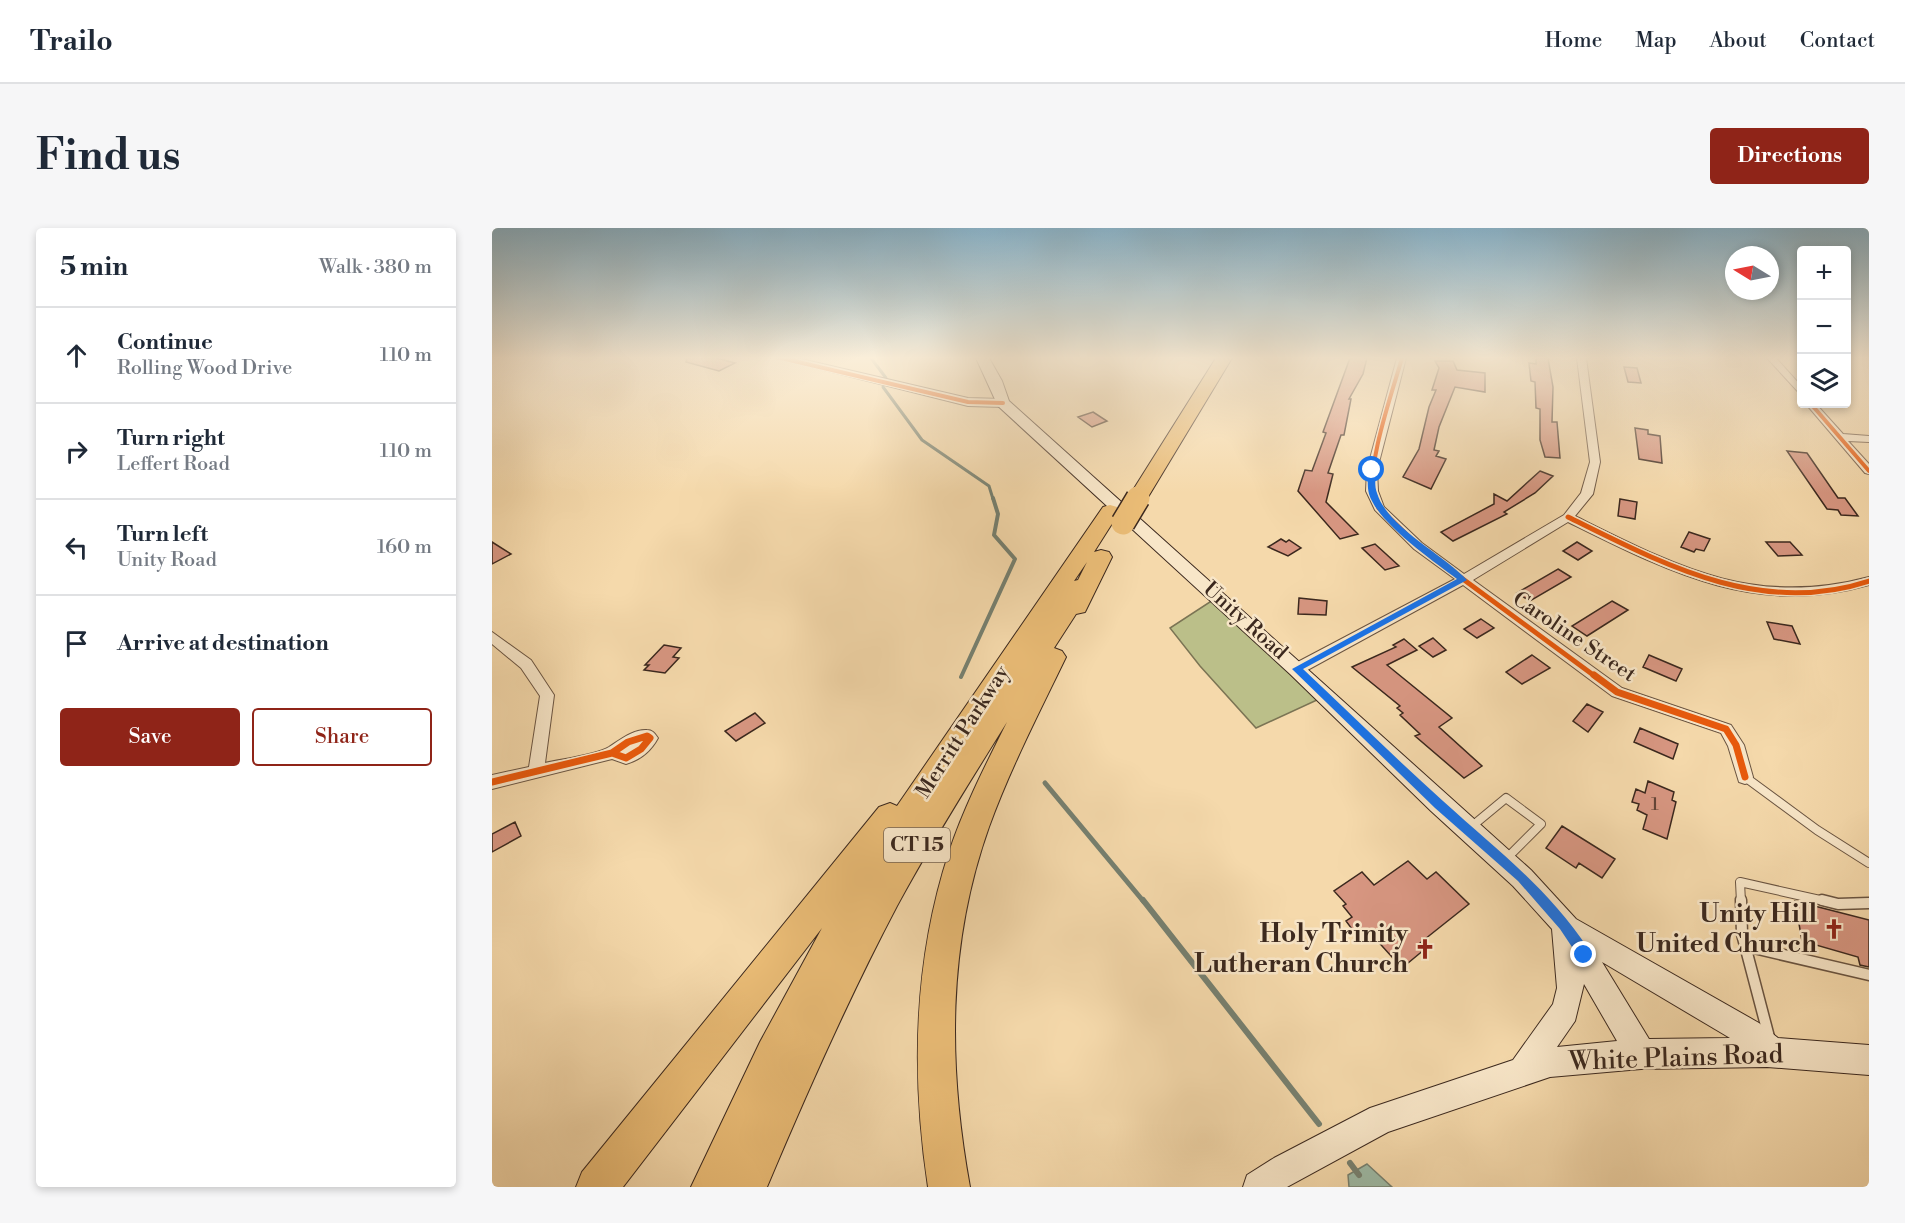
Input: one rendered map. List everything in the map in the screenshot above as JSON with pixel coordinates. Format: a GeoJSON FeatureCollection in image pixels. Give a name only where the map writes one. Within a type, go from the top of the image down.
{"type":"FeatureCollection","features":[{"type":"Feature","properties":{"kind":"highway","name":"Merritt Parkway"},"geometry":{"type":"LineString","coordinates":[[746,1187],[816,1032],[888,893],[974,753],[1101,557],[1123,505],[1184,403]]}},
{"type":"Feature","properties":{"kind":"highway","name":"Merritt Parkway"},"geometry":{"type":"LineString","coordinates":[[712,1187],[761,1078],[841,927],[893,840],[975,714],[1193,403]]}},
{"type":"Feature","properties":{"kind":"highway"},"geometry":{"type":"LineString","coordinates":[[949,1187],[936,1082],[934,1006],[943,933],[953,889],[983,806],[1101,557]]}},
{"type":"Feature","properties":{"kind":"highway"},"geometry":{"type":"LineString","coordinates":[[597,1187],[878,832],[926,765],[975,714]]}},
{"type":"Feature","properties":{"kind":"main road","name":"Unity Road"},"geometry":{"type":"LineString","coordinates":[[1003,403],[1297,669],[1504,861],[1565,925],[1641,1054]]}},
{"type":"Feature","properties":{"kind":"main road"},"geometry":{"type":"LineString","coordinates":[[1565,925],[1650,977],[1749,1033],[1773,1053]]}},
{"type":"Feature","properties":{"kind":"main road"},"geometry":{"type":"LineString","coordinates":[[1522,1072],[1565,1011],[1571,988],[1565,925]]}},
{"type":"Feature","properties":{"kind":"main road","name":"White Plains Road"},"geometry":{"type":"LineString","coordinates":[[1258,1187],[1288,1173],[1381,1119],[1550,1062],[1641,1054],[1773,1053],[1869,1060]]}},
{"type":"Feature","properties":{"kind":"street"},"geometry":{"type":"LineString","coordinates":[[994,403],[1003,403]]}},
{"type":"Feature","properties":{"kind":"street","name":"Caroline Street"},"geometry":{"type":"LineString","coordinates":[[1390,403],[1372,470],[1372,492],[1379,508],[1418,546],[1617,692],[1726,729],[1736,745],[1745,777]]}},
{"type":"Feature","properties":{"kind":"street"},"geometry":{"type":"LineString","coordinates":[[1297,669],[1463,580],[1568,517],[1587,494],[1595,462],[1587,403]]}},
{"type":"Feature","properties":{"kind":"street"},"geometry":{"type":"LineString","coordinates":[[1815,408],[1869,471]]}},
{"type":"Feature","properties":{"kind":"street"},"geometry":{"type":"LineString","coordinates":[[1841,437],[1869,438]]}},
{"type":"Feature","properties":{"kind":"street"},"geometry":{"type":"LineString","coordinates":[[1568,517],[1683,573],[1733,588],[1793,594],[1858,585],[1869,581]]}},
{"type":"Feature","properties":{"kind":"street"},"geometry":{"type":"LineString","coordinates":[[492,637],[526,664],[547,695],[536,771]]}},
{"type":"Feature","properties":{"kind":"street"},"geometry":{"type":"LineString","coordinates":[[492,782],[612,753]]}},
{"type":"Feature","properties":{"kind":"lane"},"geometry":{"type":"LineString","coordinates":[[1745,777],[1817,830],[1869,863]]}},
{"type":"Feature","properties":{"kind":"lane"},"geometry":{"type":"LineString","coordinates":[[1468,830],[1506,798],[1541,824],[1504,861]]}},
{"type":"Feature","properties":{"kind":"lane"},"geometry":{"type":"LineString","coordinates":[[1773,1053],[1742,934],[1740,882],[1838,904],[1869,903]]}},
{"type":"Feature","properties":{"kind":"lane"},"geometry":{"type":"LineString","coordinates":[[1745,946],[1869,975]]}},
{"type":"Feature","properties":{"kind":"green space"},"geometry":{"type":"Polygon","coordinates":[[[1216,598],[1317,700],[1256,728],[1200,666],[1170,628],[1216,598]]]}},
{"type":"Feature","properties":{"kind":"shaded area"},"geometry":{"type":"Polygon","coordinates":[[[1367,1164],[1392,1187],[1349,1187],[1348,1175],[1367,1164]]]}},
{"type":"Feature","properties":{"kind":"building"},"geometry":{"type":"Polygon","coordinates":[[[1334,403],[1350,403],[1344,435],[1341,435],[1328,473],[1333,474],[1326,502],[1358,534],[1340,539],[1298,491],[1305,470],[1312,471],[1326,433],[1323,432],[1334,403]]]}},
{"type":"Feature","properties":{"kind":"building"},"geometry":{"type":"Polygon","coordinates":[[[1431,403],[1449,403],[1439,427],[1434,450],[1439,451],[1436,456],[1446,459],[1431,489],[1403,477],[1419,449],[1431,403]]]}},
{"type":"Feature","properties":{"kind":"building"},"geometry":{"type":"Polygon","coordinates":[[[1536,403],[1553,403],[1552,422],[1557,422],[1560,458],[1545,457],[1540,440],[1540,409],[1536,408],[1536,403]]]}},
{"type":"Feature","properties":{"kind":"building"},"geometry":{"type":"Polygon","coordinates":[[[1093,412],[1107,421],[1092,427],[1078,417],[1093,412]]]}},
{"type":"Feature","properties":{"kind":"building"},"geometry":{"type":"Polygon","coordinates":[[[1635,428],[1648,430],[1648,434],[1660,436],[1662,463],[1639,459],[1635,428]]]}},
{"type":"Feature","properties":{"kind":"building"},"geometry":{"type":"Polygon","coordinates":[[[1787,451],[1807,453],[1838,498],[1845,498],[1858,516],[1841,515],[1838,510],[1827,509],[1787,451]]]}},
{"type":"Feature","properties":{"kind":"building"},"geometry":{"type":"Polygon","coordinates":[[[1540,471],[1553,476],[1535,493],[1504,512],[1507,514],[1453,541],[1441,532],[1494,504],[1494,494],[1507,501],[1540,471]]]}},
{"type":"Feature","properties":{"kind":"building"},"geometry":{"type":"Polygon","coordinates":[[[1620,499],[1637,502],[1635,519],[1618,516],[1620,499]]]}},
{"type":"Feature","properties":{"kind":"building"},"geometry":{"type":"Polygon","coordinates":[[[1689,532],[1710,539],[1704,551],[1696,549],[1694,552],[1681,547],[1689,532]]]}},
{"type":"Feature","properties":{"kind":"building"},"geometry":{"type":"Polygon","coordinates":[[[1281,539],[1286,542],[1289,540],[1301,548],[1288,556],[1268,547],[1281,539]]]}},
{"type":"Feature","properties":{"kind":"building"},"geometry":{"type":"Polygon","coordinates":[[[492,542],[511,554],[492,564],[492,542]]]}},
{"type":"Feature","properties":{"kind":"building"},"geometry":{"type":"Polygon","coordinates":[[[1577,542],[1592,551],[1578,560],[1563,551],[1577,542]]]}},
{"type":"Feature","properties":{"kind":"building"},"geometry":{"type":"Polygon","coordinates":[[[1766,542],[1790,542],[1802,555],[1778,556],[1766,542]]]}},
{"type":"Feature","properties":{"kind":"building"},"geometry":{"type":"Polygon","coordinates":[[[1375,544],[1399,566],[1385,570],[1362,548],[1375,544]]]}},
{"type":"Feature","properties":{"kind":"building"},"geometry":{"type":"Polygon","coordinates":[[[1558,569],[1571,577],[1530,601],[1517,593],[1558,569]]]}},
{"type":"Feature","properties":{"kind":"building"},"geometry":{"type":"Polygon","coordinates":[[[1299,598],[1327,601],[1326,615],[1298,614],[1299,598]]]}},
{"type":"Feature","properties":{"kind":"building"},"geometry":{"type":"Polygon","coordinates":[[[1612,601],[1628,610],[1587,636],[1572,626],[1612,601]]]}},
{"type":"Feature","properties":{"kind":"building"},"geometry":{"type":"Polygon","coordinates":[[[1481,619],[1494,628],[1477,638],[1464,629],[1481,619]]]}},
{"type":"Feature","properties":{"kind":"building"},"geometry":{"type":"Polygon","coordinates":[[[1767,622],[1792,626],[1800,644],[1774,639],[1767,622]]]}},
{"type":"Feature","properties":{"kind":"building"},"geometry":{"type":"Polygon","coordinates":[[[1433,638],[1446,650],[1433,657],[1419,646],[1433,638]]]}},
{"type":"Feature","properties":{"kind":"building"},"geometry":{"type":"Polygon","coordinates":[[[1404,639],[1417,650],[1387,665],[1452,718],[1439,727],[1482,766],[1464,778],[1415,736],[1420,734],[1400,715],[1403,713],[1397,708],[1400,706],[1352,667],[1396,647],[1393,645],[1404,639]]]}},
{"type":"Feature","properties":{"kind":"building"},"geometry":{"type":"Polygon","coordinates":[[[664,645],[681,648],[673,657],[679,658],[665,673],[644,670],[649,665],[645,665],[664,645]]]}},
{"type":"Feature","properties":{"kind":"building"},"geometry":{"type":"Polygon","coordinates":[[[1532,655],[1550,668],[1522,684],[1506,672],[1532,655]]]}},
{"type":"Feature","properties":{"kind":"building"},"geometry":{"type":"Polygon","coordinates":[[[1649,655],[1682,669],[1676,681],[1643,667],[1649,655]]]}},
{"type":"Feature","properties":{"kind":"building"},"geometry":{"type":"Polygon","coordinates":[[[1587,704],[1603,712],[1588,732],[1573,721],[1587,704]]]}},
{"type":"Feature","properties":{"kind":"building"},"geometry":{"type":"Polygon","coordinates":[[[755,713],[765,723],[736,741],[725,731],[755,713]]]}},
{"type":"Feature","properties":{"kind":"building"},"geometry":{"type":"Polygon","coordinates":[[[1640,728],[1678,744],[1673,759],[1634,742],[1640,728]]]}},
{"type":"Feature","properties":{"kind":"building"},"geometry":{"type":"Polygon","coordinates":[[[1648,781],[1674,792],[1672,800],[1676,802],[1667,839],[1643,829],[1647,815],[1637,810],[1639,804],[1632,802],[1636,789],[1645,793],[1648,781]]]}},
{"type":"Feature","properties":{"kind":"building"},"geometry":{"type":"Polygon","coordinates":[[[515,822],[521,836],[492,852],[492,834],[515,822]]]}},
{"type":"Feature","properties":{"kind":"building"},"geometry":{"type":"Polygon","coordinates":[[[1562,826],[1615,859],[1602,878],[1579,863],[1576,868],[1546,848],[1562,826]]]}},
{"type":"Feature","properties":{"kind":"building"},"geometry":{"type":"Polygon","coordinates":[[[1408,861],[1427,879],[1436,872],[1469,904],[1420,943],[1425,949],[1402,968],[1373,936],[1360,940],[1346,921],[1352,917],[1343,906],[1346,904],[1334,891],[1362,872],[1374,885],[1408,861]]]}},
{"type":"Feature","properties":{"kind":"building","name":"Unity Hill United Church"},"geometry":{"type":"Polygon","coordinates":[[[1795,901],[1869,920],[1869,967],[1860,965],[1858,957],[1802,941],[1795,901]]]}},
{"type":"Feature","properties":{"kind":"waterway"},"geometry":{"type":"LineString","coordinates":[[895,403],[922,440],[989,486],[993,499]]}},
{"type":"Feature","properties":{"kind":"waterway"},"geometry":{"type":"LineString","coordinates":[[961,677],[1015,559],[994,535],[998,514],[993,498]]}},
{"type":"Feature","properties":{"kind":"waterway"},"geometry":{"type":"LineString","coordinates":[[1045,783],[1144,902]]}},
{"type":"Feature","properties":{"kind":"waterway"},"geometry":{"type":"LineString","coordinates":[[1143,900],[1319,1124]]}},
{"type":"Feature","properties":{"kind":"waterway"},"geometry":{"type":"LineString","coordinates":[[1350,1163],[1359,1175]]}},
{"type":"Feature","properties":{"kind":"cycle path"},"geometry":{"type":"LineString","coordinates":[[994,403],[1003,403]]}},
{"type":"Feature","properties":{"kind":"cycle path"},"geometry":{"type":"LineString","coordinates":[[1390,403],[1372,470],[1372,491],[1379,508],[1418,546],[1617,692],[1726,729],[1736,745],[1745,777]]}},
{"type":"Feature","properties":{"kind":"cycle path"},"geometry":{"type":"LineString","coordinates":[[1814,408],[1869,471]]}},
{"type":"Feature","properties":{"kind":"cycle path"},"geometry":{"type":"LineString","coordinates":[[1568,517],[1660,562],[1722,584],[1788,593],[1853,586],[1869,581]]}},
{"type":"Feature","properties":{"kind":"cycle path"},"geometry":{"type":"LineString","coordinates":[[492,782],[612,753],[633,740],[647,736],[650,738],[641,749],[626,758],[612,753]]}},
{"type":"Feature","properties":{"kind":"place","name":"Unity Hill United Church"},"geometry":{"type":"Point","coordinates":[1834,929]}},
{"type":"Feature","properties":{"kind":"place","name":"Holy Trinity Lutheran Church"},"geometry":{"type":"Point","coordinates":[1425,949]}},
{"type":"Feature","properties":{"kind":"route"},"geometry":{"type":"LineString","coordinates":[[1372,470],[1372,492],[1379,508],[1418,546],[1463,580],[1297,669],[1439,804],[1522,878],[1565,925],[1584,955]]}}]}
